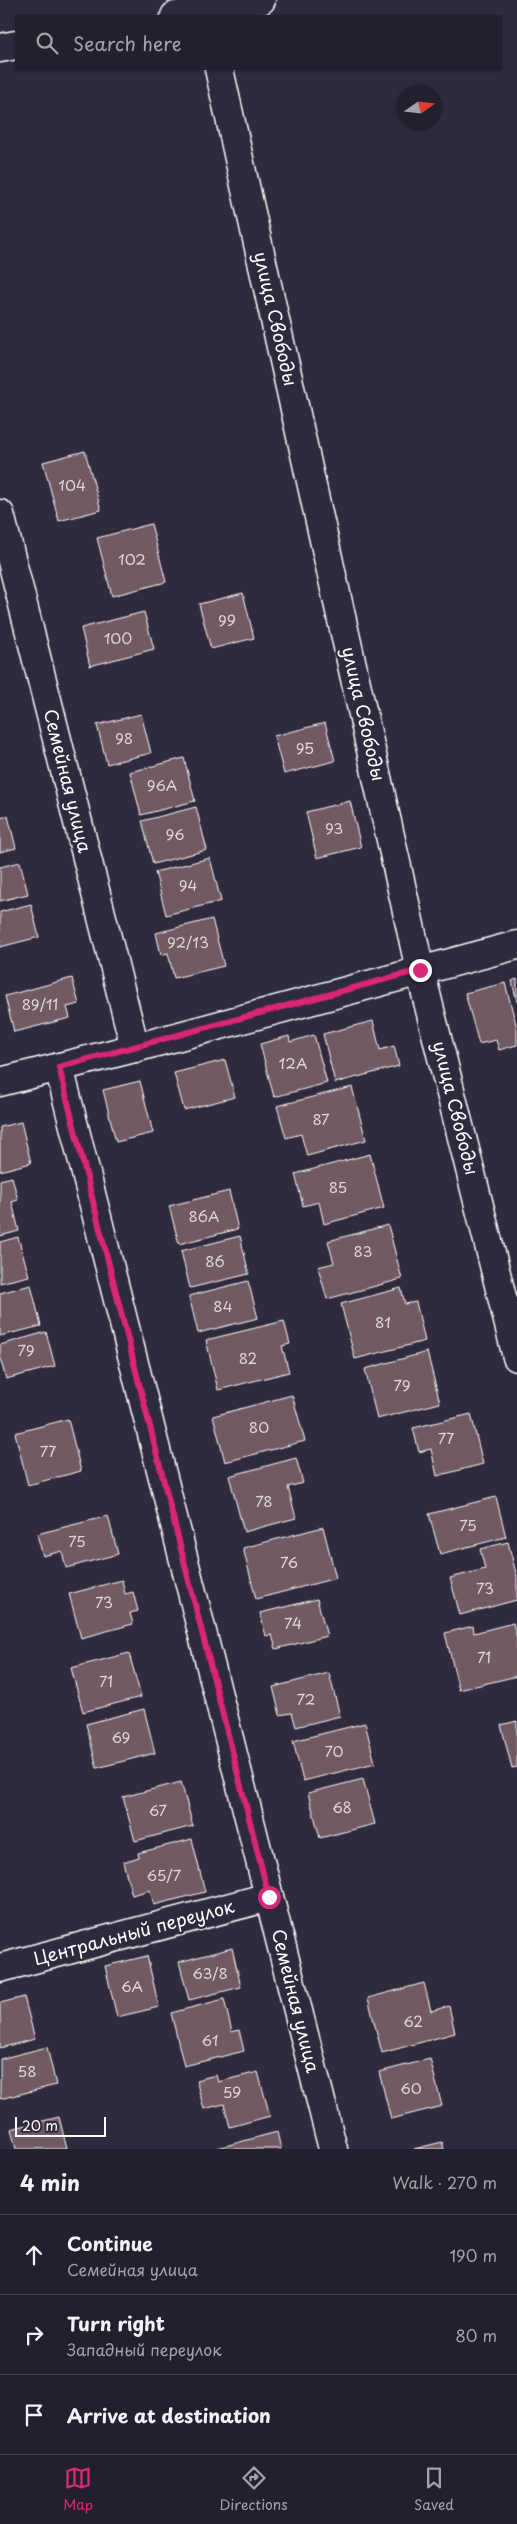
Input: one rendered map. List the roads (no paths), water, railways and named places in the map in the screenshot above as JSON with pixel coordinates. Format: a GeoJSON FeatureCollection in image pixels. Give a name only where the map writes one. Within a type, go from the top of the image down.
{"type":"FeatureCollection","features":[{"type":"Feature","properties":{"kind":"street"},"geometry":{"type":"LineString","coordinates":[[186,15],[207,13],[261,0]]}},
{"type":"Feature","properties":{"kind":"street"},"geometry":{"type":"LineString","coordinates":[[0,48],[15,45]]}},
{"type":"Feature","properties":{"kind":"street","name":"улица Свободы"},"geometry":{"type":"LineString","coordinates":[[219,70],[420,970],[517,1357]]}},
{"type":"Feature","properties":{"kind":"street","name":"Семейная улица"},"geometry":{"type":"LineString","coordinates":[[0,514],[135,1048]]}},
{"type":"Feature","properties":{"kind":"street"},"geometry":{"type":"LineString","coordinates":[[0,1082],[135,1048],[517,945]]}},
{"type":"Feature","properties":{"kind":"street","name":"Семейная улица"},"geometry":{"type":"LineString","coordinates":[[59,1067],[333,2149]]}},
{"type":"Feature","properties":{"kind":"street","name":"Центральный переулок"},"geometry":{"type":"LineString","coordinates":[[0,1968],[269,1897]]}}]}
